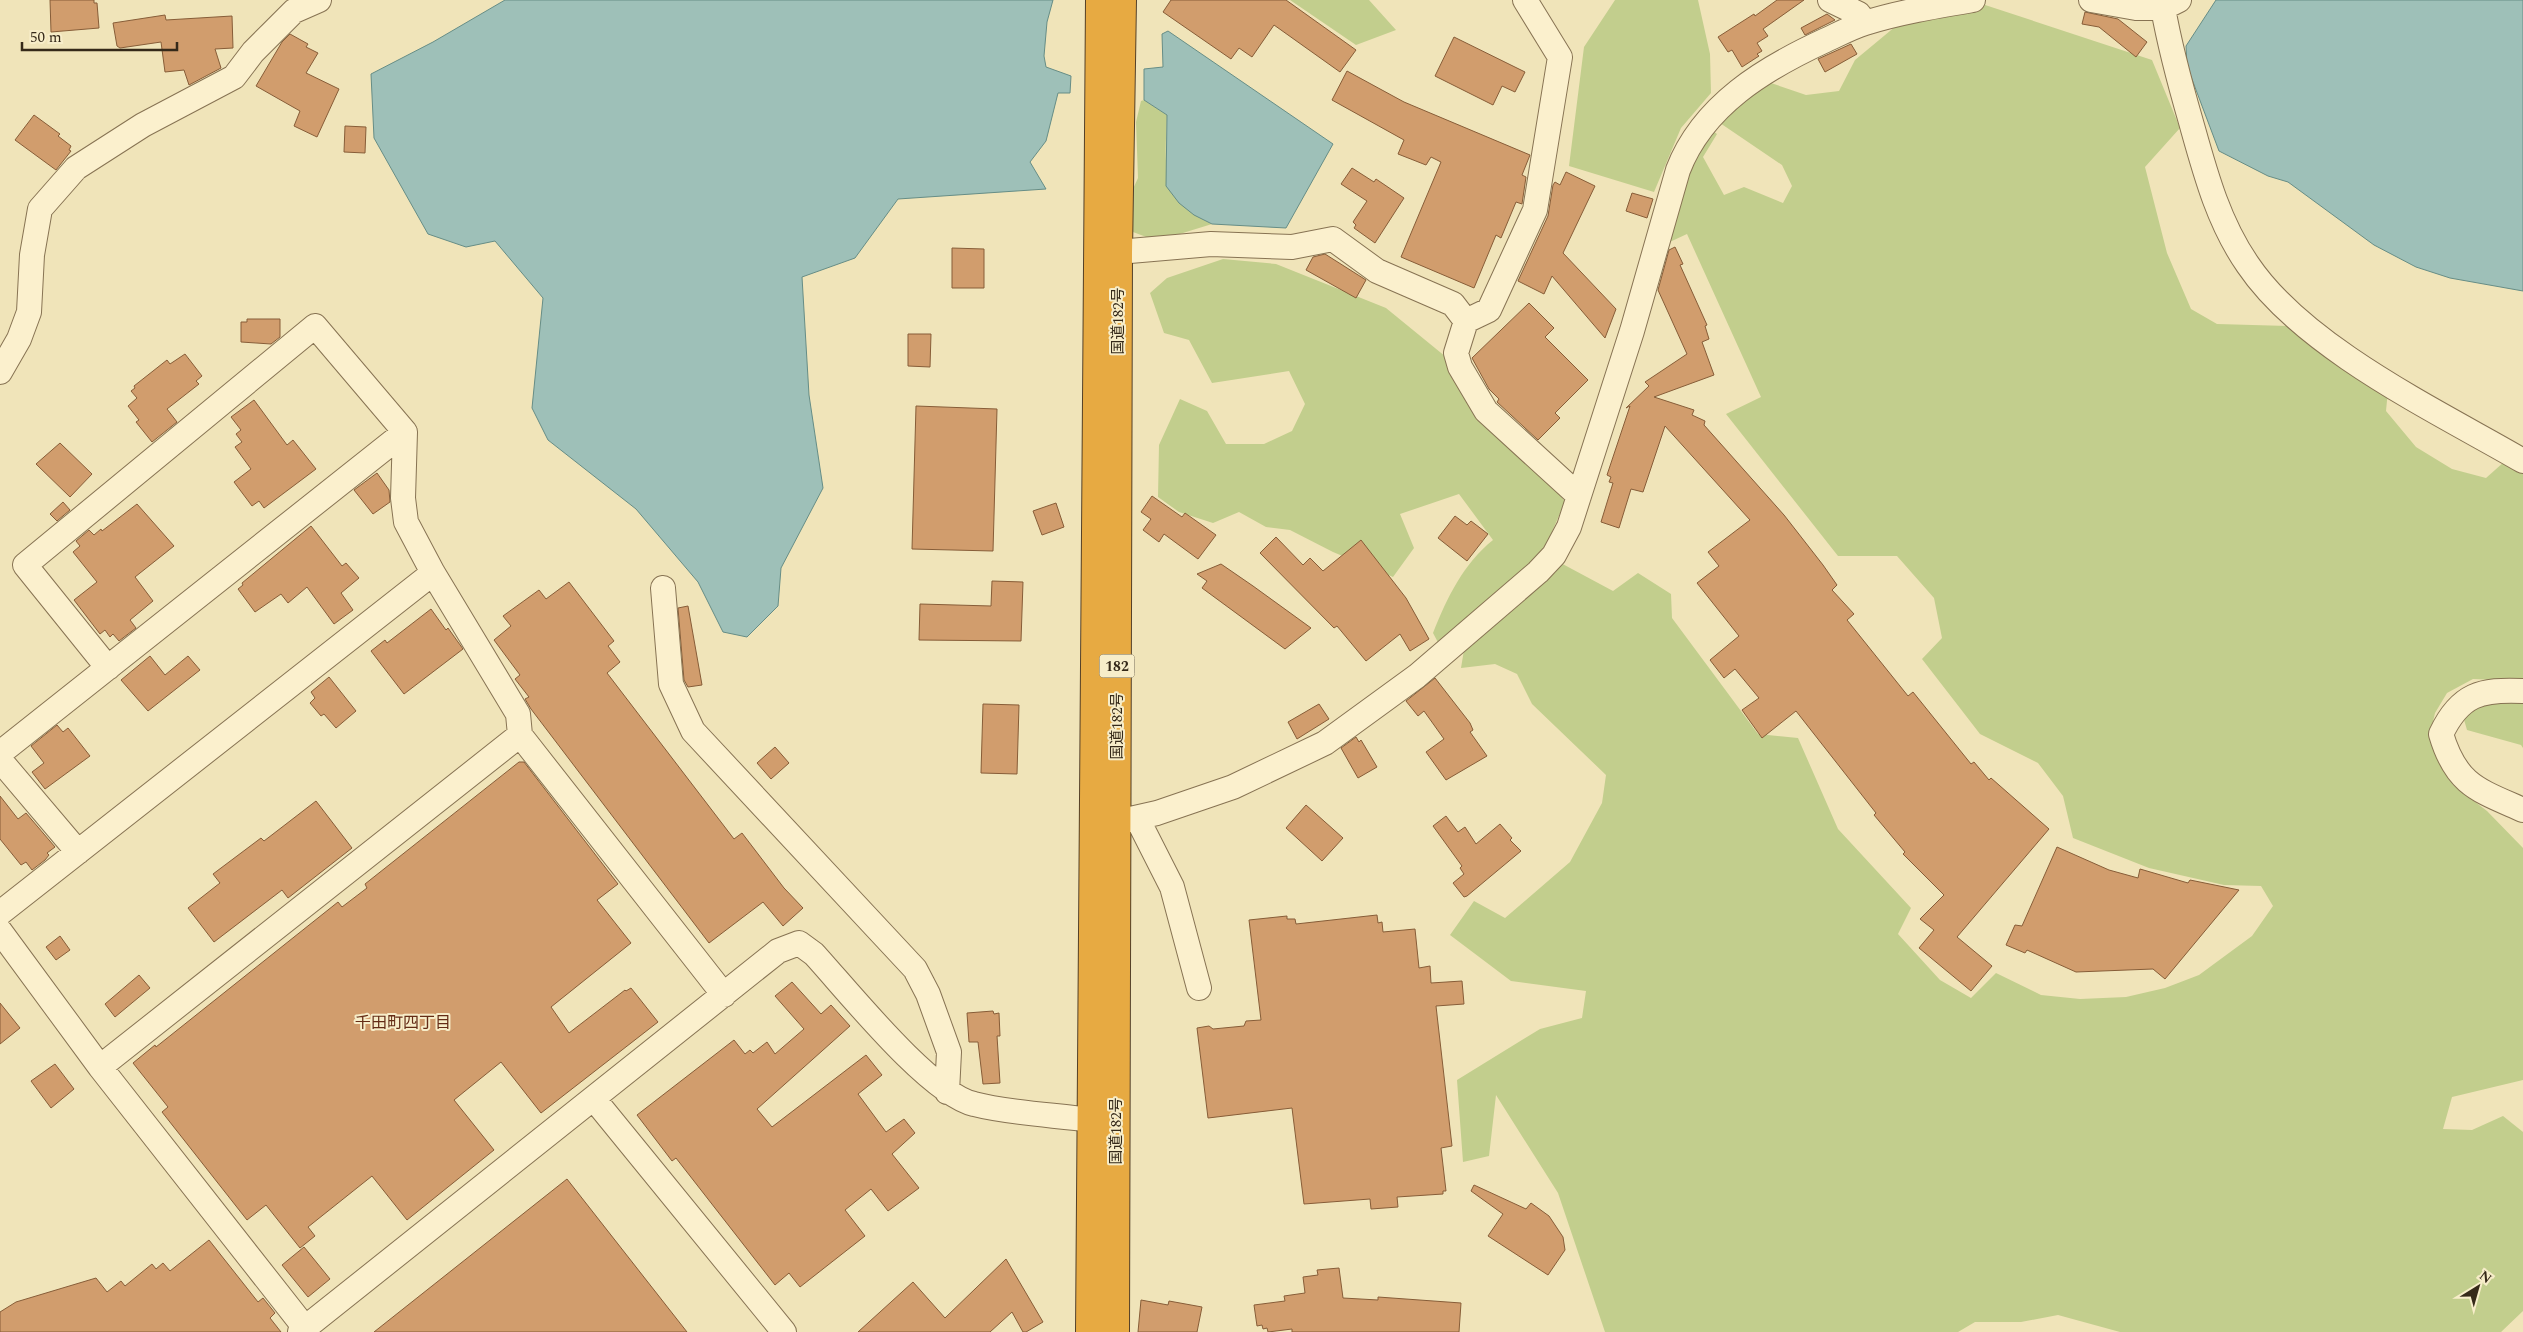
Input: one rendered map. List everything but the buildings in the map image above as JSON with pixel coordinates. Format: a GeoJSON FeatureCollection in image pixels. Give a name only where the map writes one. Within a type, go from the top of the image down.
{"type":"FeatureCollection","features":[{"type":"Feature","properties":{"kind":"highway","name":"国道182号"},"geometry":{"type":"LineString","coordinates":[[1100,0],[1116,821]]}},
{"type":"Feature","properties":{"kind":"highway","name":"国道182号"},"geometry":{"type":"LineString","coordinates":[[1090,1332],[1104,1120],[1116,821],[1118,252],[1122,0]]}},
{"type":"Feature","properties":{"kind":"highway","name":"国道182号"},"geometry":{"type":"LineString","coordinates":[[1104,1120],[1115,1332]]}},
{"type":"Feature","properties":{"kind":"street"},"geometry":{"type":"LineString","coordinates":[[0,372],[19,340],[29,312],[32,255],[40,209],[76,168],[143,125],[234,77],[253,52],[294,11],[319,0]]}},
{"type":"Feature","properties":{"kind":"street"},"geometry":{"type":"LineString","coordinates":[[1526,0],[1560,57],[1536,210],[1489,310],[1466,321],[1456,353],[1460,367],[1486,411],[1579,496]]}},
{"type":"Feature","properties":{"kind":"street"},"geometry":{"type":"LineString","coordinates":[[1830,0],[1859,14],[1864,23]]}},
{"type":"Feature","properties":{"kind":"street"},"geometry":{"type":"LineString","coordinates":[[1199,988],[1172,887],[1116,821],[1233,787],[1326,743],[1417,676],[1538,572],[1554,555],[1569,527],[1632,331],[1666,207],[1683,155],[1719,109],[1746,83],[1784,60],[1864,23],[1926,8],[1973,0]]}},
{"type":"Feature","properties":{"kind":"street"},"geometry":{"type":"LineString","coordinates":[[2091,0],[2136,8],[2171,4],[2169,44],[2211,194],[2248,266],[2296,319],[2325,341],[2397,388],[2523,461]]}},
{"type":"Feature","properties":{"kind":"street"},"geometry":{"type":"LineString","coordinates":[[1118,252],[1211,244],[1292,247],[1333,239],[1378,271],[1453,304],[1466,321]]}},
{"type":"Feature","properties":{"kind":"street"},"geometry":{"type":"LineString","coordinates":[[108,668],[25,565],[314,326],[405,432],[404,498],[406,522],[433,573],[518,714],[520,735],[724,995]]}},
{"type":"Feature","properties":{"kind":"street"},"geometry":{"type":"LineString","coordinates":[[0,753],[405,432]]}},
{"type":"Feature","properties":{"kind":"street"},"geometry":{"type":"LineString","coordinates":[[0,913],[433,573]]}},
{"type":"Feature","properties":{"kind":"street"},"geometry":{"type":"LineString","coordinates":[[663,588],[671,684],[693,731],[915,969],[928,994],[949,1052],[947,1092]]}},
{"type":"Feature","properties":{"kind":"street"},"geometry":{"type":"LineString","coordinates":[[2523,691],[2472,696],[2451,714],[2441,734],[2452,765],[2462,778],[2481,792],[2523,810]]}},
{"type":"Feature","properties":{"kind":"street"},"geometry":{"type":"LineString","coordinates":[[100,1067],[520,735]]}},
{"type":"Feature","properties":{"kind":"street"},"geometry":{"type":"LineString","coordinates":[[0,760],[78,852]]}},
{"type":"Feature","properties":{"kind":"street"},"geometry":{"type":"LineString","coordinates":[[0,932],[100,1067],[302,1330],[778,951],[799,943],[814,954],[911,1059],[947,1092],[972,1104],[1104,1120]]}},
{"type":"Feature","properties":{"kind":"street"},"geometry":{"type":"LineString","coordinates":[[594,1099],[784,1332]]}},
{"type":"Feature","properties":{"kind":"green space"},"geometry":{"type":"Polygon","coordinates":[[[1290,0],[1369,0],[1396,30],[1356,45],[1290,0]]]}},
{"type":"Feature","properties":{"kind":"green space"},"geometry":{"type":"Polygon","coordinates":[[[1615,0],[1698,0],[1710,54],[1711,93],[1681,128],[1654,192],[1569,166],[1584,47],[1615,0]]]}},
{"type":"Feature","properties":{"kind":"green space"},"geometry":{"type":"Polygon","coordinates":[[[1979,3],[2152,60],[2180,128],[2145,167],[2167,253],[2191,309],[2217,324],[2289,326],[2388,390],[2386,411],[2416,447],[2452,469],[2486,478],[2504,462],[2523,472],[2523,681],[2473,679],[2447,693],[2435,713],[2430,734],[2453,785],[2487,811],[2523,848],[2523,1080],[2452,1097],[2443,1129],[2472,1130],[2503,1116],[2523,1132],[2523,1311],[2501,1332],[2120,1332],[2058,1315],[2021,1322],[1975,1322],[1958,1332],[1605,1332],[1558,1193],[1496,1095],[1489,1156],[1463,1162],[1457,1080],[1540,1029],[1582,1018],[1586,991],[1511,981],[1450,935],[1474,901],[1505,918],[1570,862],[1602,803],[1606,775],[1532,704],[1517,674],[1495,664],[1461,668],[1465,644],[1557,561],[1613,591],[1638,573],[1671,594],[1672,618],[1758,734],[1798,738],[1838,829],[1911,908],[1898,934],[1940,980],[1971,998],[1996,973],[2041,995],[2080,999],[2126,997],[2165,988],[2199,975],[2252,936],[2273,906],[2261,886],[2224,885],[2149,868],[2073,838],[2063,796],[2038,763],[1980,734],[1922,659],[1942,638],[1934,598],[1897,556],[1838,556],[1726,414],[1761,397],[1687,234],[1661,246],[1696,146],[1710,129],[1717,134],[1703,157],[1724,195],[1744,187],[1783,203],[1792,186],[1782,165],[1720,123],[1746,92],[1771,83],[1806,95],[1839,91],[1855,60],[1902,21],[1979,3]]]}},
{"type":"Feature","properties":{"kind":"green space"},"geometry":{"type":"Polygon","coordinates":[[[1144,100],[1167,115],[1166,166],[1174,192],[1182,203],[1195,214],[1212,224],[1157,241],[1133,232],[1132,191],[1138,178],[1136,122],[1141,101],[1144,100]]]}},
{"type":"Feature","properties":{"kind":"green space"},"geometry":{"type":"Polygon","coordinates":[[[1223,259],[1276,264],[1386,308],[1446,357],[1545,471],[1565,502],[1544,550],[1441,648],[1433,633],[1444,607],[1457,582],[1473,560],[1493,540],[1459,494],[1400,514],[1414,548],[1393,577],[1333,552],[1290,530],[1266,527],[1239,512],[1213,523],[1179,512],[1158,497],[1159,445],[1180,399],[1207,411],[1226,444],[1264,444],[1292,431],[1305,404],[1289,371],[1212,383],[1189,340],[1164,333],[1150,293],[1167,278],[1223,259]]]}},
{"type":"Feature","properties":{"kind":"green space"},"geometry":{"type":"Polygon","coordinates":[[[2487,699],[2523,699],[2523,748],[2521,745],[2467,730],[2463,716],[2487,699]]]}},
{"type":"Feature","properties":{"kind":"water"},"geometry":{"type":"Polygon","coordinates":[[[505,0],[1053,0],[1047,22],[1044,56],[1046,67],[1071,76],[1070,93],[1058,93],[1046,141],[1030,162],[1046,189],[898,199],[855,258],[802,277],[809,395],[823,488],[781,568],[778,606],[747,637],[723,632],[698,582],[636,509],[548,440],[532,408],[543,298],[495,241],[466,247],[428,234],[374,138],[371,74],[433,42],[505,0]]]}},
{"type":"Feature","properties":{"kind":"water"},"geometry":{"type":"Polygon","coordinates":[[[2216,0],[2523,0],[2523,291],[2450,278],[2416,267],[2374,245],[2288,182],[2268,176],[2219,151],[2187,66],[2186,46],[2216,0]]]}},
{"type":"Feature","properties":{"kind":"water"},"geometry":{"type":"Polygon","coordinates":[[[1168,31],[1333,144],[1286,228],[1212,224],[1194,215],[1179,203],[1166,186],[1167,115],[1144,100],[1144,69],[1163,67],[1162,34],[1168,31]]]}},
{"type":"Feature","properties":{"kind":"district","name":"千田町四丁目"},"geometry":{"type":"Point","coordinates":[403,1023]}}]}
